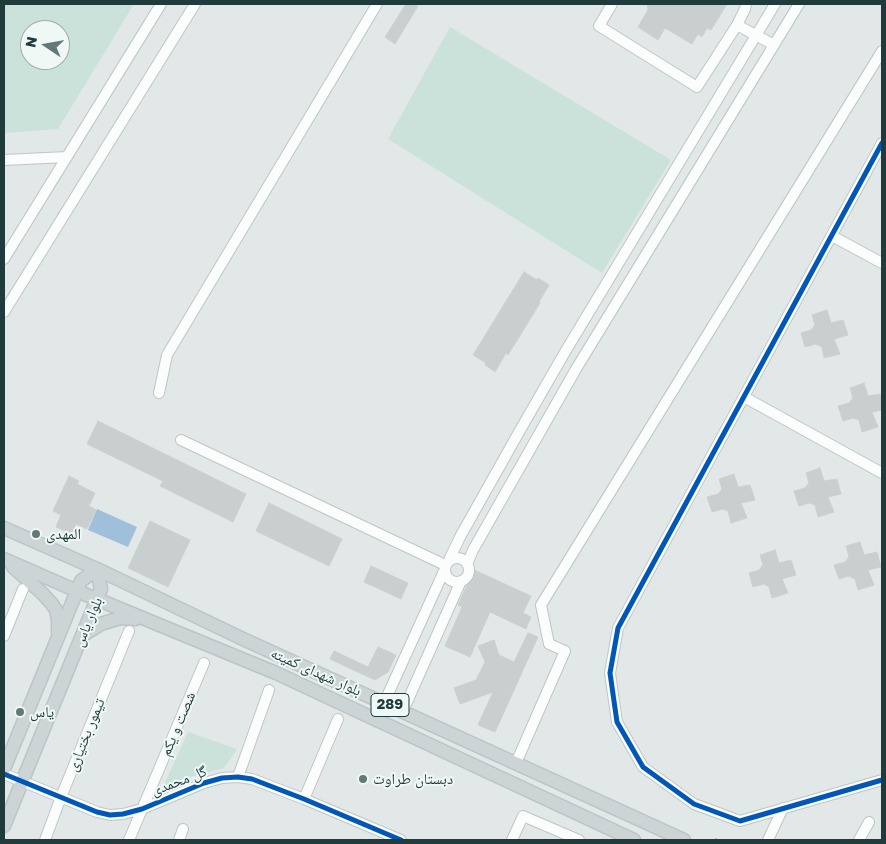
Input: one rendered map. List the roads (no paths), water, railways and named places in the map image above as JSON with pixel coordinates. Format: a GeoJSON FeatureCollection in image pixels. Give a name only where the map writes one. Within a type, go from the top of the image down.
{"type":"FeatureCollection","features":[{"type":"Feature","properties":{"kind":"main road","name":"بلوار شهدای کمیته"},"geometry":{"type":"LineString","coordinates":[[4,528],[97,569],[243,639],[684,840]]}},
{"type":"Feature","properties":{"kind":"main road"},"geometry":{"type":"LineString","coordinates":[[5,560],[75,596]]}},
{"type":"Feature","properties":{"kind":"main road"},"geometry":{"type":"LineString","coordinates":[[5,560],[42,593],[56,610],[58,627],[56,642]]}},
{"type":"Feature","properties":{"kind":"main road","name":"بلوار یاس"},"geometry":{"type":"LineString","coordinates":[[4,769],[81,580],[97,569],[101,589],[4,826]]}},
{"type":"Feature","properties":{"kind":"main road","name":"بلوار شهدای کمیته"},"geometry":{"type":"LineString","coordinates":[[75,596],[87,602],[146,620],[276,673],[634,840]]}},
{"type":"Feature","properties":{"kind":"main road"},"geometry":{"type":"LineString","coordinates":[[82,636],[101,624],[120,618],[146,620]]}},
{"type":"Feature","properties":{"kind":"main road"},"geometry":{"type":"LineString","coordinates":[[4,748],[18,736]]}},
{"type":"Feature","properties":{"kind":"street"},"geometry":{"type":"LineString","coordinates":[[4,258],[161,4]]}},
{"type":"Feature","properties":{"kind":"street"},"geometry":{"type":"LineString","coordinates":[[4,312],[195,4]]}},
{"type":"Feature","properties":{"kind":"street"},"geometry":{"type":"LineString","coordinates":[[159,393],[167,355],[377,4]]}},
{"type":"Feature","properties":{"kind":"street"},"geometry":{"type":"LineString","coordinates":[[612,4],[599,26],[697,87],[737,25],[746,4]]}},
{"type":"Feature","properties":{"kind":"street"},"geometry":{"type":"LineString","coordinates":[[384,702],[446,565],[518,432],[775,4]]}},
{"type":"Feature","properties":{"kind":"street"},"geometry":{"type":"LineString","coordinates":[[403,711],[460,581],[464,579],[468,572],[467,564],[473,550],[581,362],[799,4]]}},
{"type":"Feature","properties":{"kind":"street"},"geometry":{"type":"LineString","coordinates":[[737,25],[774,45]]}},
{"type":"Feature","properties":{"kind":"street"},"geometry":{"type":"LineString","coordinates":[[516,763],[565,652],[549,644],[541,605],[882,51]]}},
{"type":"Feature","properties":{"kind":"street"},"geometry":{"type":"LineString","coordinates":[[882,143],[618,628],[610,673],[617,722],[643,767],[694,804],[740,821],[882,780]]}},
{"type":"Feature","properties":{"kind":"street"},"geometry":{"type":"LineString","coordinates":[[4,160],[67,157]]}},
{"type":"Feature","properties":{"kind":"street"},"geometry":{"type":"LineString","coordinates":[[832,236],[882,263]]}},
{"type":"Feature","properties":{"kind":"street"},"geometry":{"type":"LineString","coordinates":[[565,352],[581,362]]}},
{"type":"Feature","properties":{"kind":"street"},"geometry":{"type":"LineString","coordinates":[[744,397],[882,473]]}},
{"type":"Feature","properties":{"kind":"street"},"geometry":{"type":"LineString","coordinates":[[181,440],[446,565]]}},
{"type":"Feature","properties":{"kind":"street"},"geometry":{"type":"LineString","coordinates":[[460,581],[457,582],[447,578],[446,565],[453,558],[461,558],[467,564]]}},
{"type":"Feature","properties":{"kind":"street"},"geometry":{"type":"LineString","coordinates":[[4,636],[23,589]]}},
{"type":"Feature","properties":{"kind":"street","name":"تیمور بختیاری"},"geometry":{"type":"LineString","coordinates":[[46,840],[129,631]]}},
{"type":"Feature","properties":{"kind":"street","name":"شصت و یکم"},"geometry":{"type":"LineString","coordinates":[[129,840],[204,664]]}},
{"type":"Feature","properties":{"kind":"street"},"geometry":{"type":"LineString","coordinates":[[238,777],[270,690]]}},
{"type":"Feature","properties":{"kind":"street"},"geometry":{"type":"LineString","coordinates":[[304,799],[338,719]]}},
{"type":"Feature","properties":{"kind":"street","name":"گل محمدی"},"geometry":{"type":"LineString","coordinates":[[4,774],[97,812],[110,815],[142,809],[204,782],[222,778],[238,777],[252,779],[401,840]]}},
{"type":"Feature","properties":{"kind":"street"},"geometry":{"type":"LineString","coordinates":[[768,840],[783,808]]}},
{"type":"Feature","properties":{"kind":"street"},"geometry":{"type":"LineString","coordinates":[[512,840],[523,816],[579,840]]}},
{"type":"Feature","properties":{"kind":"street"},"geometry":{"type":"LineString","coordinates":[[859,840],[869,822]]}},
{"type":"Feature","properties":{"kind":"street"},"geometry":{"type":"LineString","coordinates":[[178,840],[183,829]]}},
{"type":"Feature","properties":{"kind":"water"},"geometry":{"type":"Polygon","coordinates":[[[97,509],[137,527],[128,547],[88,530],[97,509]]]}},
{"type":"Feature","properties":{"kind":"place","name":"المهدی"},"geometry":{"type":"Point","coordinates":[36,534]}},
{"type":"Feature","properties":{"kind":"place","name":"یاس"},"geometry":{"type":"Point","coordinates":[20,712]}},
{"type":"Feature","properties":{"kind":"place","name":"دبستان طراوت"},"geometry":{"type":"Point","coordinates":[363,779]}}]}
